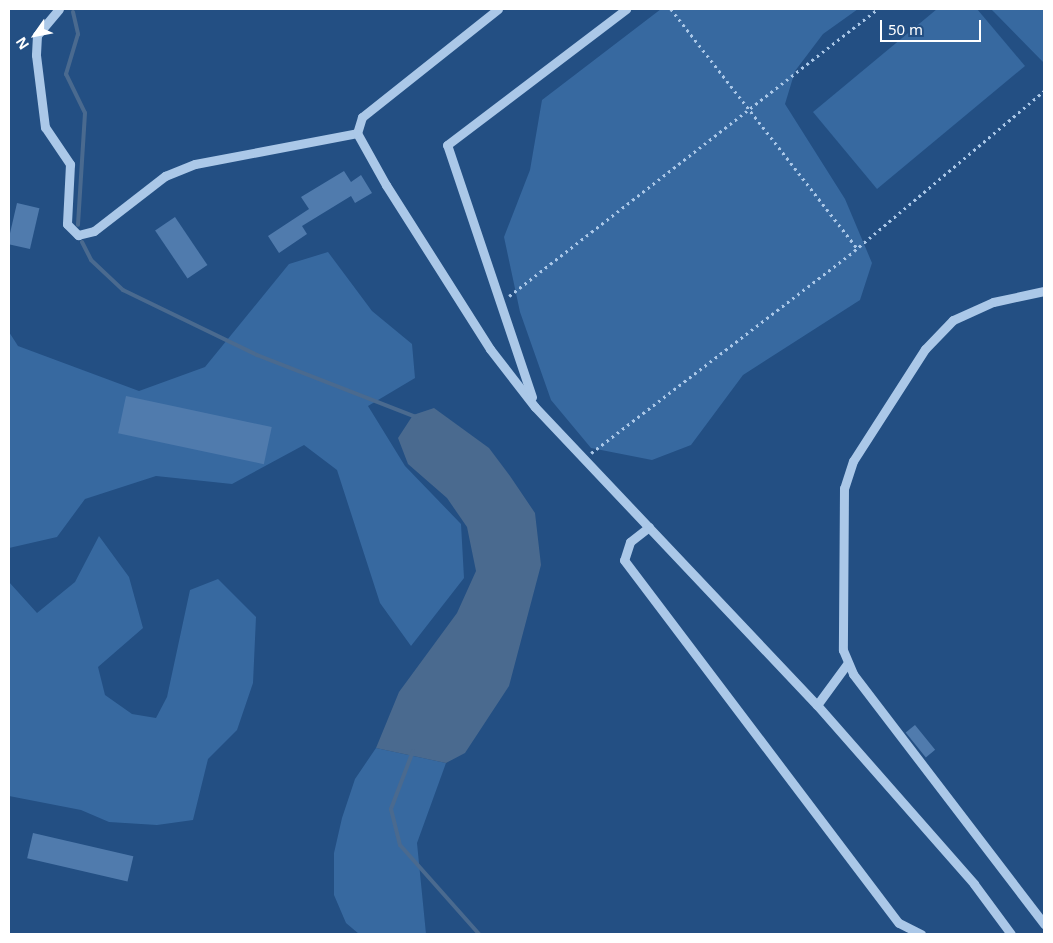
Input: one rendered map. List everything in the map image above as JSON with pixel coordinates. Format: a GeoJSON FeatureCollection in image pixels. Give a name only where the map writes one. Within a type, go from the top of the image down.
{"type":"FeatureCollection","features":[{"type":"Feature","properties":{"kind":"street"},"geometry":{"type":"LineString","coordinates":[[59,9],[37,35],[36,55],[45,127],[70,164],[67,224],[78,235],[94,231],[165,176],[195,164],[357,132]]}},
{"type":"Feature","properties":{"kind":"street"},"geometry":{"type":"LineString","coordinates":[[498,9],[362,117],[357,132],[386,185],[490,349],[535,407],[817,705],[974,884],[1011,934]]}},
{"type":"Feature","properties":{"kind":"street"},"geometry":{"type":"LineString","coordinates":[[535,407],[498,305],[448,145],[626,9]]}},
{"type":"Feature","properties":{"kind":"street"},"geometry":{"type":"LineString","coordinates":[[1044,291],[993,302],[953,320],[925,349],[853,461],[844,488],[843,650],[847,664],[1044,924]]}},
{"type":"Feature","properties":{"kind":"street"},"geometry":{"type":"LineString","coordinates":[[649,527],[630,542],[624,560],[899,923],[920,934]]}},
{"type":"Feature","properties":{"kind":"street"},"geometry":{"type":"LineString","coordinates":[[817,705],[847,664]]}},
{"type":"Feature","properties":{"kind":"path"},"geometry":{"type":"LineString","coordinates":[[671,9],[857,248]]}},
{"type":"Feature","properties":{"kind":"path"},"geometry":{"type":"LineString","coordinates":[[498,305],[750,111],[878,9]]}},
{"type":"Feature","properties":{"kind":"path"},"geometry":{"type":"LineString","coordinates":[[584,459],[857,248],[1044,91]]}},
{"type":"Feature","properties":{"kind":"shaded area"},"geometry":{"type":"Polygon","coordinates":[[[661,9],[858,9],[823,34],[795,71],[785,104],[845,199],[872,263],[860,300],[743,375],[691,445],[652,460],[591,448],[551,400],[520,312],[504,237],[530,170],[542,100],[661,9]]]}},
{"type":"Feature","properties":{"kind":"shaded area"},"geometry":{"type":"Polygon","coordinates":[[[937,9],[977,9],[1025,66],[877,189],[813,112],[937,9]]]}},
{"type":"Feature","properties":{"kind":"shaded area"},"geometry":{"type":"Polygon","coordinates":[[[991,9],[1044,9],[1044,63],[994,12],[991,9]]]}},
{"type":"Feature","properties":{"kind":"shaded area"},"geometry":{"type":"Polygon","coordinates":[[[328,252],[372,311],[412,344],[415,378],[368,406],[405,466],[461,524],[464,578],[411,646],[380,603],[337,470],[304,445],[232,484],[156,476],[85,499],[57,537],[9,548],[9,332],[18,346],[139,391],[205,367],[289,264],[328,252]]]}},
{"type":"Feature","properties":{"kind":"shaded area"},"geometry":{"type":"Polygon","coordinates":[[[434,408],[489,448],[510,476],[535,513],[541,565],[509,686],[465,753],[446,763],[376,748],[399,692],[457,613],[476,571],[467,527],[447,498],[408,464],[398,438],[413,415],[434,408]]]}},
{"type":"Feature","properties":{"kind":"shaded area"},"geometry":{"type":"Polygon","coordinates":[[[99,536],[129,577],[143,628],[98,667],[105,695],[132,714],[156,718],[167,697],[190,590],[218,579],[256,617],[253,683],[237,730],[208,759],[193,820],[157,825],[109,822],[81,810],[9,796],[9,582],[37,613],[75,582],[99,536]]]}},
{"type":"Feature","properties":{"kind":"shaded area"},"geometry":{"type":"Polygon","coordinates":[[[376,748],[446,763],[417,843],[426,934],[359,934],[346,923],[334,895],[334,853],[342,818],[355,779],[376,748]]]}},
{"type":"Feature","properties":{"kind":"building"},"geometry":{"type":"Polygon","coordinates":[[[344,171],[351,182],[361,175],[372,193],[355,203],[351,196],[302,226],[307,234],[279,253],[268,236],[309,209],[301,197],[344,171]]]}},
{"type":"Feature","properties":{"kind":"building"},"geometry":{"type":"Polygon","coordinates":[[[17,203],[39,208],[30,249],[9,244],[17,203]]]}},
{"type":"Feature","properties":{"kind":"building"},"geometry":{"type":"Polygon","coordinates":[[[175,217],[207,265],[188,279],[155,230],[175,217]]]}},
{"type":"Feature","properties":{"kind":"building"},"geometry":{"type":"Polygon","coordinates":[[[126,396],[272,427],[264,464],[118,433],[126,396]]]}},
{"type":"Feature","properties":{"kind":"building"},"geometry":{"type":"Polygon","coordinates":[[[915,725],[935,750],[926,757],[906,733],[915,725]]]}},
{"type":"Feature","properties":{"kind":"building"},"geometry":{"type":"Polygon","coordinates":[[[33,833],[133,856],[128,882],[27,858],[33,833]]]}},
{"type":"Feature","properties":{"kind":"waterway"},"geometry":{"type":"LineString","coordinates":[[73,12],[78,34],[66,74],[85,113],[78,225]]}},
{"type":"Feature","properties":{"kind":"waterway"},"geometry":{"type":"LineString","coordinates":[[82,242],[91,260],[123,290],[257,355],[416,417]]}},
{"type":"Feature","properties":{"kind":"waterway"},"geometry":{"type":"LineString","coordinates":[[413,751],[391,809],[400,845],[479,934]]}}]}
